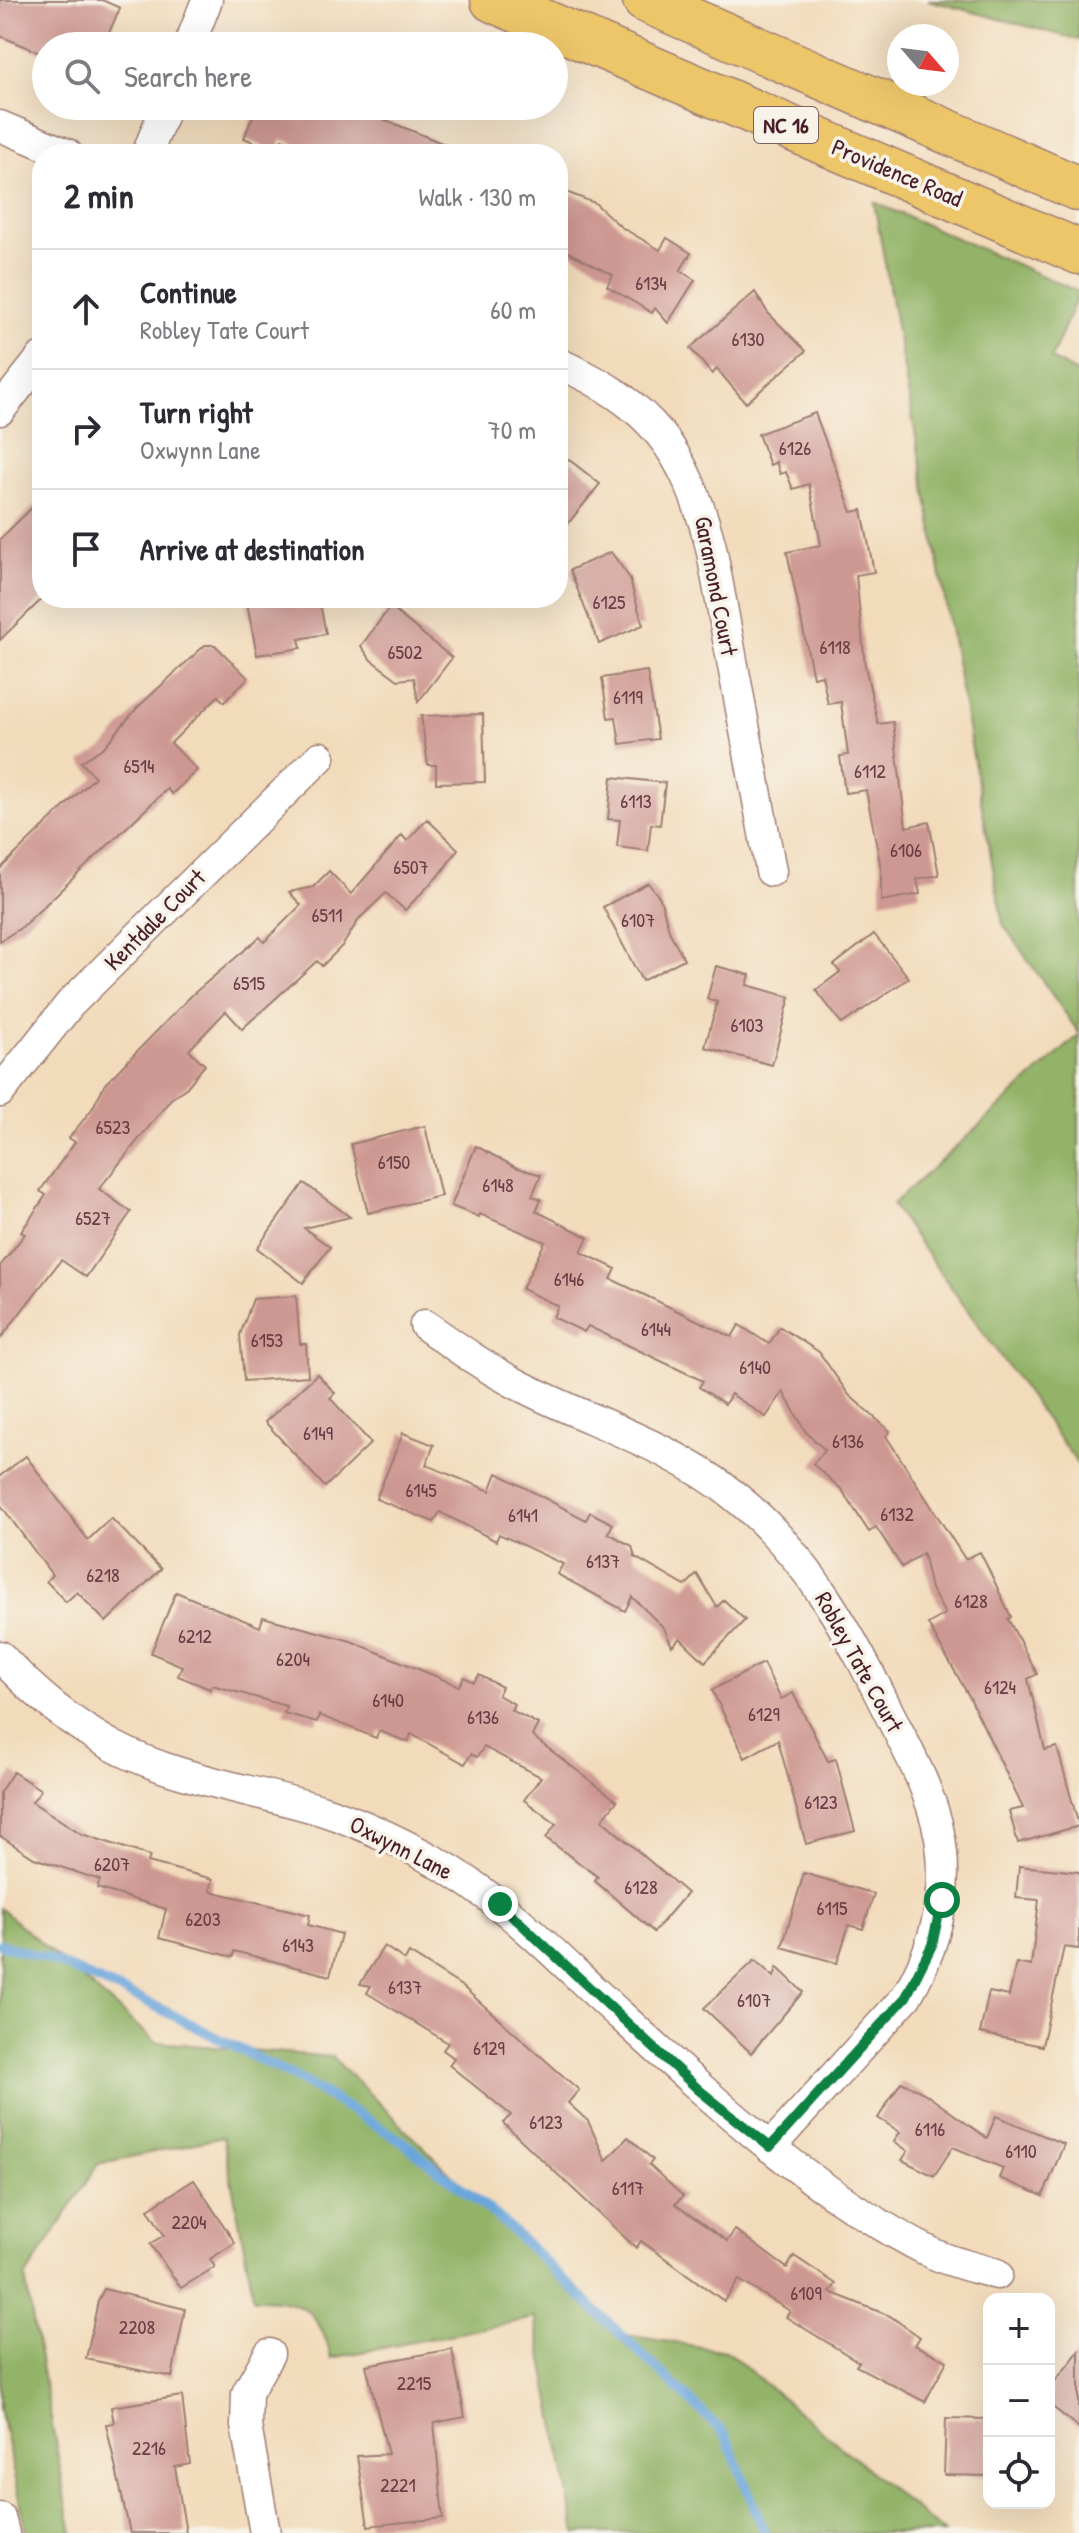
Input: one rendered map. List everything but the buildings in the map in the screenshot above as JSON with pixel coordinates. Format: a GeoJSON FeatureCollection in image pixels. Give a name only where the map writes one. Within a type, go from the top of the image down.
{"type":"FeatureCollection","features":[{"type":"Feature","properties":{"kind":"main road","name":"Providence Road"},"geometry":{"type":"LineString","coordinates":[[493,0],[567,32]]}},
{"type":"Feature","properties":{"kind":"main road","name":"NC 16"},"geometry":{"type":"LineString","coordinates":[[645,0],[1079,189]]}},
{"type":"Feature","properties":{"kind":"main road","name":"Providence Road"},"geometry":{"type":"LineString","coordinates":[[568,32],[1079,252]]}},
{"type":"Feature","properties":{"kind":"street"},"geometry":{"type":"LineString","coordinates":[[194,32],[207,0]]}},
{"type":"Feature","properties":{"kind":"street"},"geometry":{"type":"LineString","coordinates":[[151,144],[160,120]]}},
{"type":"Feature","properties":{"kind":"street"},"geometry":{"type":"LineString","coordinates":[[0,126],[43,144]]}},
{"type":"Feature","properties":{"kind":"street","name":"Garamond Court"},"geometry":{"type":"LineString","coordinates":[[568,368],[626,399],[650,419],[678,456],[701,508],[711,547],[771,871]]}},
{"type":"Feature","properties":{"kind":"street"},"geometry":{"type":"LineString","coordinates":[[0,410],[32,370]]}},
{"type":"Feature","properties":{"kind":"street","name":"Kentdale Court"},"geometry":{"type":"LineString","coordinates":[[0,1092],[70,1004],[320,757]]}},
{"type":"Feature","properties":{"kind":"street","name":"Robley Tate Court"},"geometry":{"type":"LineString","coordinates":[[425,1325],[470,1358],[518,1385],[682,1462],[731,1492],[777,1534],[804,1565],[853,1640],[933,1807],[942,1853],[942,1900],[932,1945],[921,1972],[906,1997],[770,2147]]}},
{"type":"Feature","properties":{"kind":"street","name":"Oxwynn Lane"},"geometry":{"type":"LineString","coordinates":[[0,1656],[64,1716],[114,1746],[168,1769],[326,1812],[363,1826],[434,1861],[500,1904],[699,2090],[770,2147],[851,2205],[936,2255],[997,2274]]}},
{"type":"Feature","properties":{"kind":"street"},"geometry":{"type":"LineString","coordinates":[[265,2533],[246,2426],[247,2393],[269,2354]]}},
{"type":"Feature","properties":{"kind":"street"},"geometry":{"type":"LineString","coordinates":[[0,2518],[4,2533]]}},
{"type":"Feature","properties":{"kind":"green space"},"geometry":{"type":"Polygon","coordinates":[[[928,0],[1079,0],[1079,40],[928,0]]]}},
{"type":"Feature","properties":{"kind":"green space"},"geometry":{"type":"Polygon","coordinates":[[[874,202],[1079,292],[1051,359],[1079,374],[1079,1033],[1003,924],[874,202]]]}},
{"type":"Feature","properties":{"kind":"green space"},"geometry":{"type":"Polygon","coordinates":[[[1079,1035],[1079,1466],[892,1205],[1079,1035]]]}},
{"type":"Feature","properties":{"kind":"green space"},"geometry":{"type":"Polygon","coordinates":[[[0,1908],[156,2042],[332,2057],[613,2333],[726,2351],[944,2533],[576,2533],[535,2318],[331,2358],[321,2329],[307,2310],[285,2301],[254,2299],[223,2137],[98,2164],[25,2278],[72,2533],[26,2533],[0,2408],[0,1908]]]}},
{"type":"Feature","properties":{"kind":"waterway"},"geometry":{"type":"LineString","coordinates":[[0,1944],[50,1960],[147,2002],[306,2083],[399,2139],[498,2217],[725,2434],[765,2533]]}},
{"type":"Feature","properties":{"kind":"route"},"geometry":{"type":"LineString","coordinates":[[500,1904],[699,2090],[770,2147],[906,1997],[932,1945],[942,1900]]}}]}
